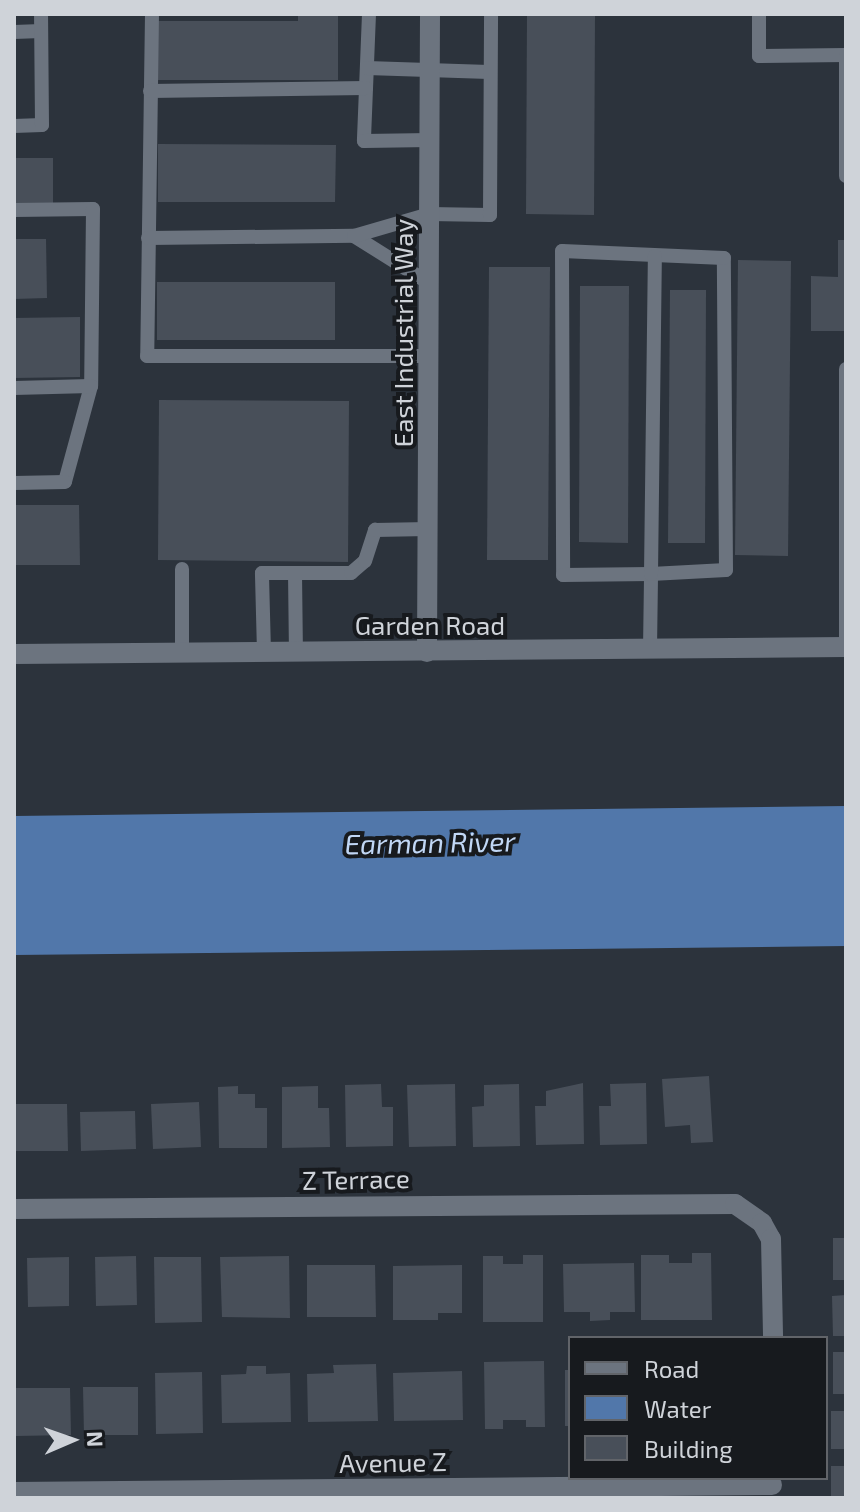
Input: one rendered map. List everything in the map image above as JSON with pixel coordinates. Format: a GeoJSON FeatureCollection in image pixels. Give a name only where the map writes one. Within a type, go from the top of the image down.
{"type":"FeatureCollection","features":[{"type":"Feature","properties":{"kind":"street","name":"East Industrial Way"},"geometry":{"type":"LineString","coordinates":[[427,652],[430,14]]}},
{"type":"Feature","properties":{"kind":"street","name":"Garden Road"},"geometry":{"type":"LineString","coordinates":[[14,654],[846,647]]}},
{"type":"Feature","properties":{"kind":"street","name":"Z Terrace"},"geometry":{"type":"LineString","coordinates":[[14,1209],[698,1201],[735,1204],[762,1223],[774,1256],[773,1336]]}},
{"type":"Feature","properties":{"kind":"street","name":"Avenue Z"},"geometry":{"type":"LineString","coordinates":[[14,1492],[772,1487]]}},
{"type":"Feature","properties":{"kind":"lane"},"geometry":{"type":"LineString","coordinates":[[14,126],[42,125],[41,14]]}},
{"type":"Feature","properties":{"kind":"lane"},"geometry":{"type":"LineString","coordinates":[[152,14],[147,356],[429,356]]}},
{"type":"Feature","properties":{"kind":"lane"},"geometry":{"type":"LineString","coordinates":[[369,14],[364,141],[430,140]]}},
{"type":"Feature","properties":{"kind":"lane"},"geometry":{"type":"LineString","coordinates":[[148,238],[354,236],[429,214],[490,215],[491,14]]}},
{"type":"Feature","properties":{"kind":"lane"},"geometry":{"type":"LineString","coordinates":[[759,14],[759,56],[846,55],[846,176]]}},
{"type":"Feature","properties":{"kind":"lane"},"geometry":{"type":"LineString","coordinates":[[14,32],[41,31]]}},
{"type":"Feature","properties":{"kind":"lane"},"geometry":{"type":"LineString","coordinates":[[367,68],[489,72]]}},
{"type":"Feature","properties":{"kind":"lane"},"geometry":{"type":"LineString","coordinates":[[150,91],[366,88]]}},
{"type":"Feature","properties":{"kind":"lane"},"geometry":{"type":"LineString","coordinates":[[14,210],[93,209],[91,386],[65,482],[14,483]]}},
{"type":"Feature","properties":{"kind":"lane"},"geometry":{"type":"LineString","coordinates":[[354,236],[429,283]]}},
{"type":"Feature","properties":{"kind":"lane"},"geometry":{"type":"LineString","coordinates":[[562,251],[724,258],[726,570],[651,574],[563,575],[562,251]]}},
{"type":"Feature","properties":{"kind":"lane"},"geometry":{"type":"LineString","coordinates":[[650,649],[655,256]]}},
{"type":"Feature","properties":{"kind":"lane"},"geometry":{"type":"LineString","coordinates":[[846,369],[846,647]]}},
{"type":"Feature","properties":{"kind":"lane"},"geometry":{"type":"LineString","coordinates":[[14,388],[91,386]]}},
{"type":"Feature","properties":{"kind":"lane"},"geometry":{"type":"LineString","coordinates":[[264,652],[262,573],[351,573],[365,561],[375,530],[428,529]]}},
{"type":"Feature","properties":{"kind":"lane"},"geometry":{"type":"LineString","coordinates":[[182,569],[182,653]]}},
{"type":"Feature","properties":{"kind":"lane"},"geometry":{"type":"LineString","coordinates":[[295,573],[296,652]]}},
{"type":"Feature","properties":{"kind":"water","name":"Earman River"},"geometry":{"type":"Polygon","coordinates":[[[846,806],[846,946],[14,955],[14,816],[846,806]]]}},
{"type":"Feature","properties":{"kind":"building"},"geometry":{"type":"Polygon","coordinates":[[[298,14],[338,14],[338,80],[158,80],[158,21],[298,21],[298,14]]]}},
{"type":"Feature","properties":{"kind":"building"},"geometry":{"type":"Polygon","coordinates":[[[527,14],[595,14],[594,215],[526,214],[527,14]]]}},
{"type":"Feature","properties":{"kind":"building"},"geometry":{"type":"Polygon","coordinates":[[[158,144],[336,145],[335,202],[158,202],[158,144]]]}},
{"type":"Feature","properties":{"kind":"building"},"geometry":{"type":"Polygon","coordinates":[[[14,158],[53,158],[53,206],[14,206],[14,158]]]}},
{"type":"Feature","properties":{"kind":"building"},"geometry":{"type":"Polygon","coordinates":[[[14,239],[46,239],[47,298],[14,299],[14,239]]]}},
{"type":"Feature","properties":{"kind":"building"},"geometry":{"type":"Polygon","coordinates":[[[838,240],[846,240],[846,331],[811,331],[811,276],[838,277],[838,240]]]}},
{"type":"Feature","properties":{"kind":"building"},"geometry":{"type":"Polygon","coordinates":[[[738,260],[791,261],[788,556],[735,555],[738,260]]]}},
{"type":"Feature","properties":{"kind":"building"},"geometry":{"type":"Polygon","coordinates":[[[489,267],[550,267],[548,560],[487,560],[489,267]]]}},
{"type":"Feature","properties":{"kind":"building"},"geometry":{"type":"Polygon","coordinates":[[[157,282],[335,282],[335,340],[157,340],[157,282]]]}},
{"type":"Feature","properties":{"kind":"building"},"geometry":{"type":"Polygon","coordinates":[[[580,286],[629,286],[628,543],[579,542],[580,286]]]}},
{"type":"Feature","properties":{"kind":"building"},"geometry":{"type":"Polygon","coordinates":[[[670,290],[706,290],[705,543],[668,543],[670,290]]]}},
{"type":"Feature","properties":{"kind":"building"},"geometry":{"type":"Polygon","coordinates":[[[80,317],[80,377],[14,378],[14,318],[80,317]]]}},
{"type":"Feature","properties":{"kind":"building"},"geometry":{"type":"Polygon","coordinates":[[[159,400],[349,401],[348,562],[158,560],[159,400]]]}},
{"type":"Feature","properties":{"kind":"building"},"geometry":{"type":"Polygon","coordinates":[[[14,505],[79,505],[80,565],[14,565],[14,505]]]}},
{"type":"Feature","properties":{"kind":"building"},"geometry":{"type":"Polygon","coordinates":[[[709,1076],[713,1142],[691,1143],[690,1125],[665,1127],[662,1079],[709,1076]]]}},
{"type":"Feature","properties":{"kind":"building"},"geometry":{"type":"Polygon","coordinates":[[[583,1083],[584,1144],[536,1145],[535,1106],[546,1106],[546,1091],[583,1083]]]}},
{"type":"Feature","properties":{"kind":"building"},"geometry":{"type":"Polygon","coordinates":[[[646,1083],[647,1144],[600,1145],[599,1106],[611,1106],[610,1084],[646,1083]]]}},
{"type":"Feature","properties":{"kind":"building"},"geometry":{"type":"Polygon","coordinates":[[[381,1084],[382,1107],[393,1107],[393,1146],[346,1147],[345,1085],[381,1084]]]}},
{"type":"Feature","properties":{"kind":"building"},"geometry":{"type":"Polygon","coordinates":[[[455,1084],[456,1146],[409,1147],[407,1085],[455,1084]]]}},
{"type":"Feature","properties":{"kind":"building"},"geometry":{"type":"Polygon","coordinates":[[[519,1084],[520,1146],[473,1147],[472,1107],[484,1106],[484,1085],[519,1084]]]}},
{"type":"Feature","properties":{"kind":"building"},"geometry":{"type":"Polygon","coordinates":[[[238,1086],[238,1094],[255,1094],[255,1108],[267,1108],[267,1148],[219,1148],[218,1087],[238,1086]]]}},
{"type":"Feature","properties":{"kind":"building"},"geometry":{"type":"Polygon","coordinates":[[[318,1086],[318,1108],[329,1108],[330,1147],[282,1148],[282,1087],[318,1086]]]}},
{"type":"Feature","properties":{"kind":"building"},"geometry":{"type":"Polygon","coordinates":[[[199,1102],[201,1147],[153,1149],[151,1104],[199,1102]]]}},
{"type":"Feature","properties":{"kind":"building"},"geometry":{"type":"Polygon","coordinates":[[[14,1104],[67,1104],[68,1151],[14,1151],[14,1104]]]}},
{"type":"Feature","properties":{"kind":"building"},"geometry":{"type":"Polygon","coordinates":[[[135,1111],[136,1149],[81,1151],[80,1112],[135,1111]]]}},
{"type":"Feature","properties":{"kind":"building"},"geometry":{"type":"Polygon","coordinates":[[[833,1238],[846,1238],[846,1280],[833,1280],[833,1238]]]}},
{"type":"Feature","properties":{"kind":"building"},"geometry":{"type":"Polygon","coordinates":[[[692,1253],[711,1253],[712,1320],[641,1320],[641,1255],[669,1255],[669,1263],[692,1263],[692,1253]]]}},
{"type":"Feature","properties":{"kind":"building"},"geometry":{"type":"Polygon","coordinates":[[[523,1255],[543,1255],[543,1322],[483,1322],[483,1256],[503,1256],[503,1264],[523,1264],[523,1255]]]}},
{"type":"Feature","properties":{"kind":"building"},"geometry":{"type":"Polygon","coordinates":[[[136,1256],[137,1305],[96,1306],[95,1257],[136,1256]]]}},
{"type":"Feature","properties":{"kind":"building"},"geometry":{"type":"Polygon","coordinates":[[[289,1256],[290,1318],[222,1317],[220,1257],[289,1256]]]}},
{"type":"Feature","properties":{"kind":"building"},"geometry":{"type":"Polygon","coordinates":[[[69,1257],[69,1306],[28,1307],[27,1258],[69,1257]]]}},
{"type":"Feature","properties":{"kind":"building"},"geometry":{"type":"Polygon","coordinates":[[[154,1257],[201,1257],[202,1322],[155,1323],[154,1257]]]}},
{"type":"Feature","properties":{"kind":"building"},"geometry":{"type":"Polygon","coordinates":[[[634,1263],[635,1312],[610,1312],[610,1320],[590,1321],[590,1312],[564,1312],[563,1264],[634,1263]]]}},
{"type":"Feature","properties":{"kind":"building"},"geometry":{"type":"Polygon","coordinates":[[[307,1265],[375,1265],[376,1317],[307,1317],[307,1265]]]}},
{"type":"Feature","properties":{"kind":"building"},"geometry":{"type":"Polygon","coordinates":[[[462,1265],[462,1313],[438,1313],[438,1320],[393,1320],[393,1266],[462,1265]]]}},
{"type":"Feature","properties":{"kind":"building"},"geometry":{"type":"Polygon","coordinates":[[[846,1295],[846,1336],[833,1336],[832,1296],[846,1295]]]}},
{"type":"Feature","properties":{"kind":"building"},"geometry":{"type":"Polygon","coordinates":[[[833,1352],[846,1352],[846,1394],[833,1394],[833,1352]]]}},
{"type":"Feature","properties":{"kind":"building"},"geometry":{"type":"Polygon","coordinates":[[[544,1361],[545,1427],[526,1427],[526,1420],[503,1420],[503,1429],[485,1429],[484,1362],[544,1361]]]}},
{"type":"Feature","properties":{"kind":"building"},"geometry":{"type":"Polygon","coordinates":[[[376,1364],[378,1421],[308,1422],[307,1374],[334,1373],[333,1365],[376,1364]]]}},
{"type":"Feature","properties":{"kind":"building"},"geometry":{"type":"Polygon","coordinates":[[[247,1366],[266,1366],[266,1374],[290,1373],[291,1422],[222,1423],[221,1375],[246,1374],[247,1366]]]}},
{"type":"Feature","properties":{"kind":"building"},"geometry":{"type":"Polygon","coordinates":[[[565,1370],[568,1370],[568,1426],[565,1426],[565,1370]]]}},
{"type":"Feature","properties":{"kind":"building"},"geometry":{"type":"Polygon","coordinates":[[[462,1371],[463,1420],[394,1421],[393,1373],[462,1371]]]}},
{"type":"Feature","properties":{"kind":"building"},"geometry":{"type":"Polygon","coordinates":[[[202,1372],[203,1433],[156,1434],[155,1373],[202,1372]]]}},
{"type":"Feature","properties":{"kind":"building"},"geometry":{"type":"Polygon","coordinates":[[[83,1387],[138,1387],[138,1435],[84,1435],[83,1387]]]}},
{"type":"Feature","properties":{"kind":"building"},"geometry":{"type":"Polygon","coordinates":[[[16,1388],[70,1388],[71,1435],[16,1436],[16,1388]]]}},
{"type":"Feature","properties":{"kind":"building"},"geometry":{"type":"Polygon","coordinates":[[[831,1411],[846,1411],[846,1449],[831,1449],[831,1411]]]}},
{"type":"Feature","properties":{"kind":"building"},"geometry":{"type":"Polygon","coordinates":[[[831,1466],[846,1466],[846,1498],[831,1498],[831,1466]]]}}]}
